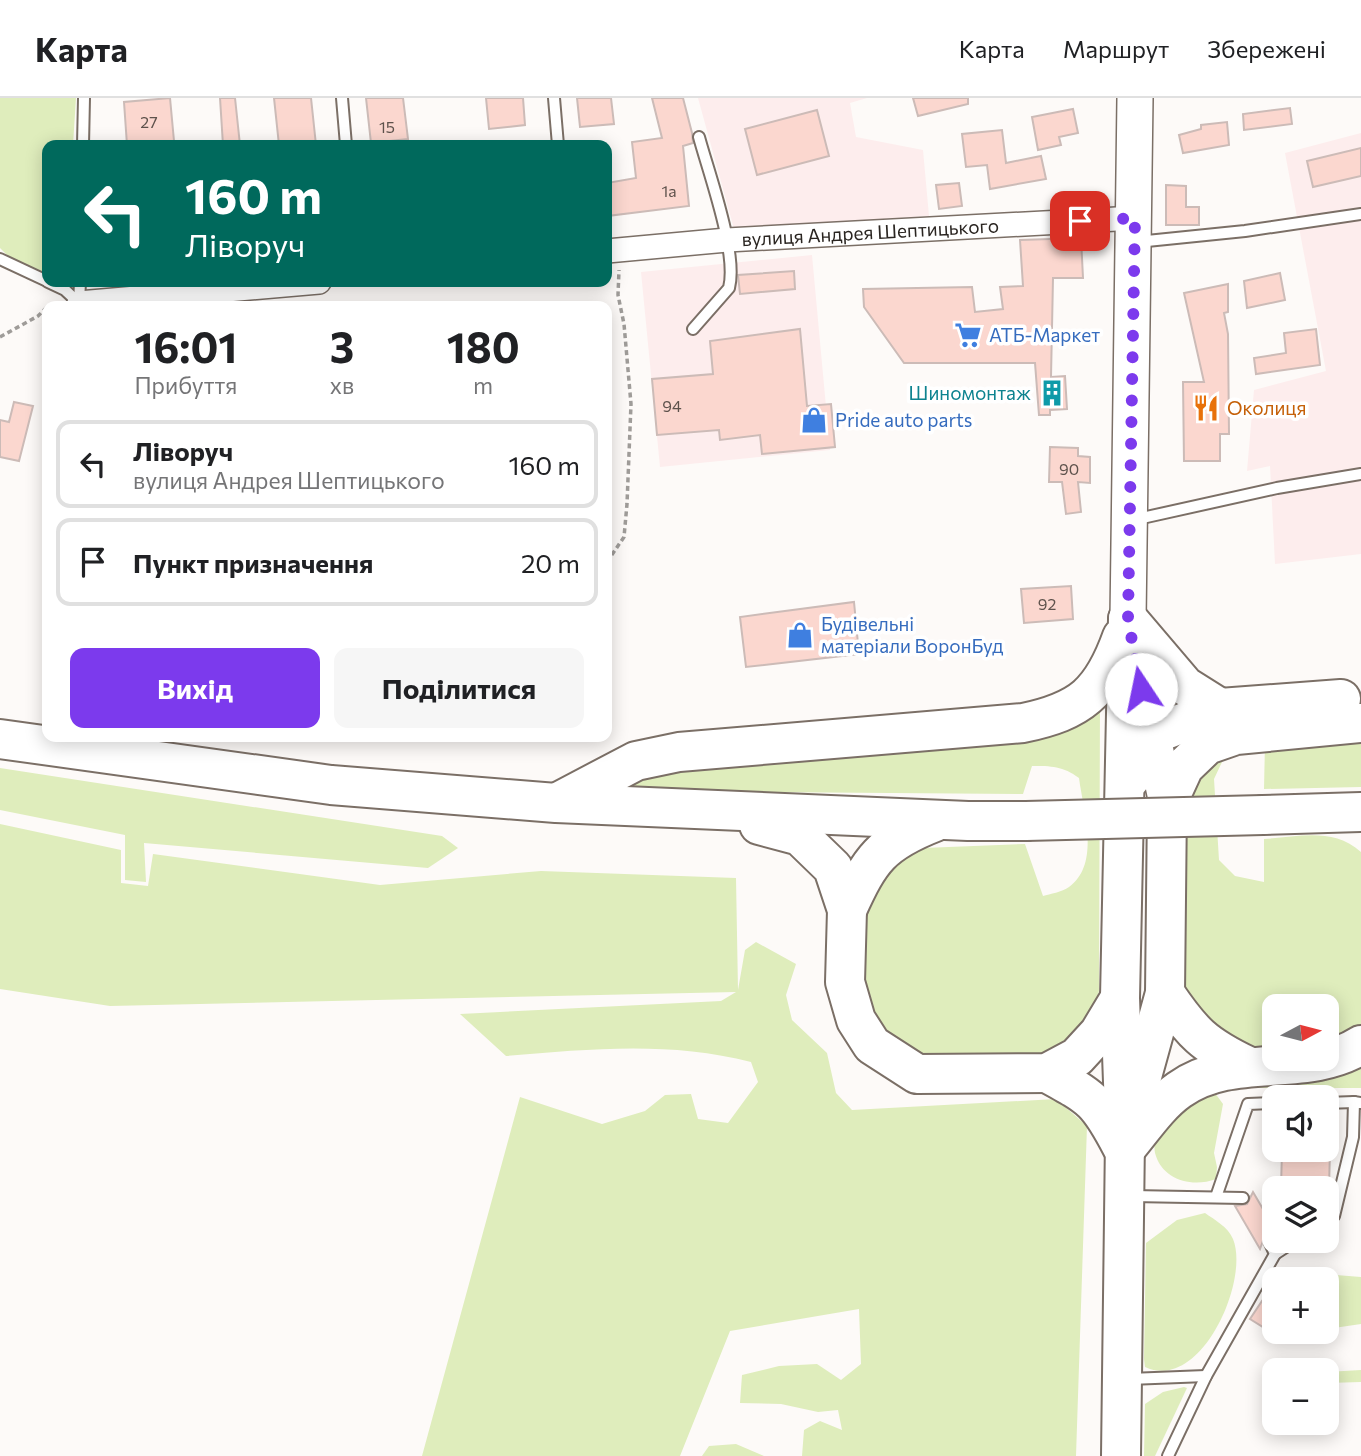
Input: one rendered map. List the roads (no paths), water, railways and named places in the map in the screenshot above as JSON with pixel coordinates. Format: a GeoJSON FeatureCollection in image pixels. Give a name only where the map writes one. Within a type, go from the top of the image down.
{"type":"FeatureCollection","features":[{"type":"Feature","properties":{"kind":"highway"},"geometry":{"type":"LineString","coordinates":[[1128,619],[1185,686],[1220,708]]}},
{"type":"Feature","properties":{"kind":"highway"},"geometry":{"type":"LineString","coordinates":[[1121,1456],[1124,1144],[1120,998],[1128,619]]}},
{"type":"Feature","properties":{"kind":"highway"},"geometry":{"type":"LineString","coordinates":[[556,803],[636,761],[679,752],[1023,723],[1052,717],[1073,708],[1094,693],[1112,664],[1128,619]]}},
{"type":"Feature","properties":{"kind":"highway"},"geometry":{"type":"LineString","coordinates":[[1126,786],[1150,736],[1220,708],[1361,697]]}},
{"type":"Feature","properties":{"kind":"highway"},"geometry":{"type":"LineString","coordinates":[[1124,1144],[1165,993],[1167,804],[1184,767],[1207,745],[1236,735],[1361,723]]}},
{"type":"Feature","properties":{"kind":"highway"},"geometry":{"type":"LineString","coordinates":[[0,739],[331,785],[556,803],[940,820],[1026,821],[1361,812]]}},
{"type":"Feature","properties":{"kind":"highway"},"geometry":{"type":"LineString","coordinates":[[710,811],[800,836],[833,868],[847,910],[845,982],[856,1020],[872,1045],[917,1074],[1047,1073],[1077,1057],[1099,1033],[1120,998]]}},
{"type":"Feature","properties":{"kind":"highway"},"geometry":{"type":"LineString","coordinates":[[847,910],[867,867],[900,836],[940,820]]}},
{"type":"Feature","properties":{"kind":"highway"},"geometry":{"type":"LineString","coordinates":[[1165,993],[1191,1031],[1216,1051],[1248,1066]]}},
{"type":"Feature","properties":{"kind":"highway"},"geometry":{"type":"LineString","coordinates":[[1124,1144],[1178,1090],[1197,1080],[1248,1066],[1322,1062],[1346,1054],[1361,1045]]}},
{"type":"Feature","properties":{"kind":"highway"},"geometry":{"type":"LineString","coordinates":[[1047,1073],[1084,1093],[1102,1108],[1124,1144]]}},
{"type":"Feature","properties":{"kind":"main road"},"geometry":{"type":"LineString","coordinates":[[1135,98],[1127,522],[1128,619],[1150,736],[1167,804]]}},
{"type":"Feature","properties":{"kind":"street","name":"вулиця Андрея Шептицького"},"geometry":{"type":"LineString","coordinates":[[613,251],[727,240],[1134,231]]}},
{"type":"Feature","properties":{"kind":"street"},"geometry":{"type":"LineString","coordinates":[[80,292],[200,287]]}},
{"type":"Feature","properties":{"kind":"lane"},"geometry":{"type":"LineString","coordinates":[[83,140],[84,98]]}},
{"type":"Feature","properties":{"kind":"lane"},"geometry":{"type":"LineString","coordinates":[[342,98],[346,140]]}},
{"type":"Feature","properties":{"kind":"lane"},"geometry":{"type":"LineString","coordinates":[[554,98],[558,140]]}},
{"type":"Feature","properties":{"kind":"lane"},"geometry":{"type":"LineString","coordinates":[[693,329],[729,288],[727,240],[699,138]]}},
{"type":"Feature","properties":{"kind":"lane"},"geometry":{"type":"LineString","coordinates":[[1134,231],[1245,231],[1361,214]]}},
{"type":"Feature","properties":{"kind":"lane"},"geometry":{"type":"LineString","coordinates":[[0,259],[42,279]]}},
{"type":"Feature","properties":{"kind":"lane"},"geometry":{"type":"LineString","coordinates":[[59,287],[80,292]]}},
{"type":"Feature","properties":{"kind":"lane"},"geometry":{"type":"LineString","coordinates":[[1127,522],[1277,488],[1361,474]]}},
{"type":"Feature","properties":{"kind":"lane"},"geometry":{"type":"LineString","coordinates":[[1339,1103],[1358,1103],[1339,1195]]}},
{"type":"Feature","properties":{"kind":"lane"},"geometry":{"type":"LineString","coordinates":[[1216,1197],[1248,1104],[1262,1104]]}},
{"type":"Feature","properties":{"kind":"lane"},"geometry":{"type":"LineString","coordinates":[[1122,1196],[1243,1198]]}},
{"type":"Feature","properties":{"kind":"lane"},"geometry":{"type":"LineString","coordinates":[[1168,1456],[1206,1376],[1275,1254]]}},
{"type":"Feature","properties":{"kind":"lane"},"geometry":{"type":"LineString","coordinates":[[1121,1379],[1206,1376]]}},
{"type":"Feature","properties":{"kind":"place","name":"ATБ-Маркет"},"geometry":{"type":"Point","coordinates":[968,335]}},
{"type":"Feature","properties":{"kind":"place","name":"Шиномонтаж"},"geometry":{"type":"Point","coordinates":[1052,393]}},
{"type":"Feature","properties":{"kind":"place","name":"Околиця"},"geometry":{"type":"Point","coordinates":[1206,408]}},
{"type":"Feature","properties":{"kind":"place","name":"Pride auto parts"},"geometry":{"type":"Point","coordinates":[814,420]}},
{"type":"Feature","properties":{"kind":"place","name":"Будівельні матеріали ВоронБуд"},"geometry":{"type":"Point","coordinates":[800,635]}}]}
